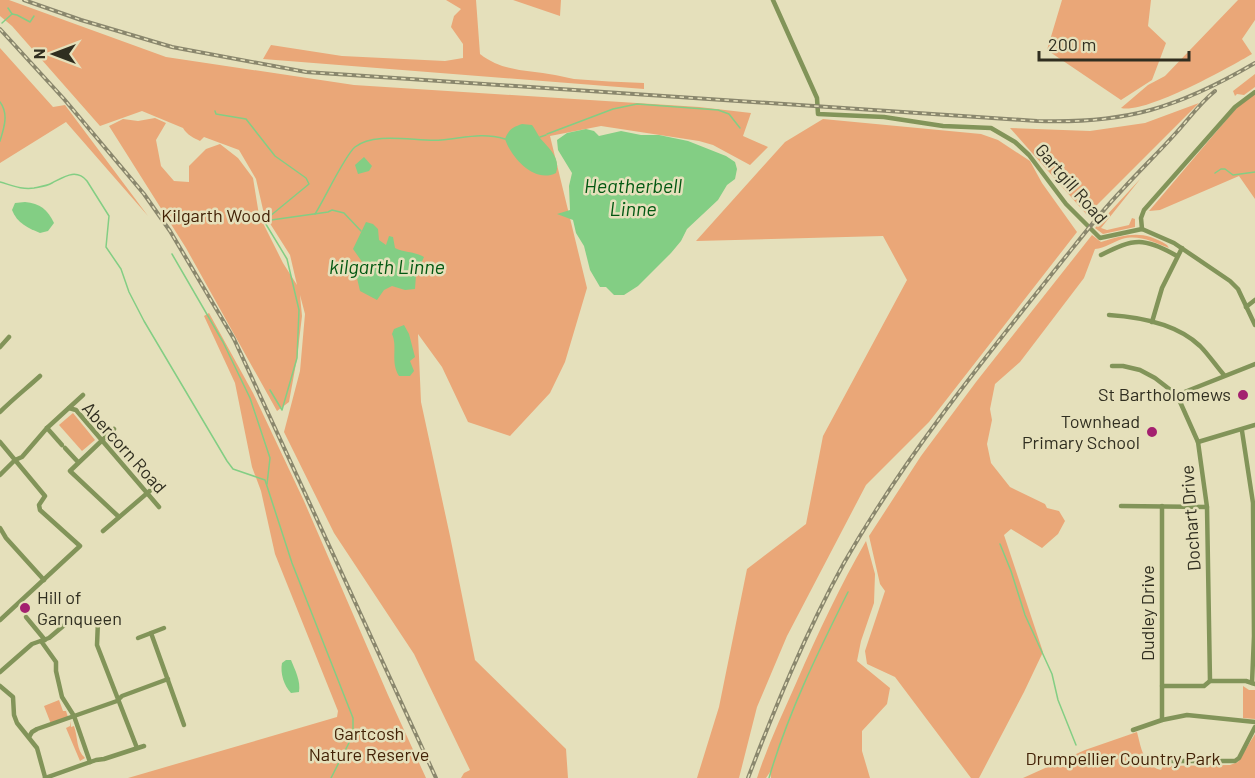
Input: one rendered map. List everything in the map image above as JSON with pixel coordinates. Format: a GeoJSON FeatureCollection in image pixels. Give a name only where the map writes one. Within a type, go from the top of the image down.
{"type":"FeatureCollection","features":[{"type":"Feature","properties":{"kind":"street","name":"Gartgill Road"},"geometry":{"type":"LineString","coordinates":[[773,0],[817,98],[818,114],[884,117],[943,126],[991,128],[1015,142],[1029,154],[1066,204],[1093,232],[1103,238],[1142,230]]}},
{"type":"Feature","properties":{"kind":"street"},"geometry":{"type":"LineString","coordinates":[[1255,92],[1235,107],[1144,210],[1141,218],[1142,230],[1182,248],[1230,281],[1238,289],[1255,325]]}},
{"type":"Feature","properties":{"kind":"street"},"geometry":{"type":"LineString","coordinates":[[1101,255],[1125,243],[1145,242],[1161,247],[1177,256]]}},
{"type":"Feature","properties":{"kind":"street"},"geometry":{"type":"LineString","coordinates":[[1152,322],[1162,288],[1182,248]]}},
{"type":"Feature","properties":{"kind":"street"},"geometry":{"type":"LineString","coordinates":[[1246,307],[1255,300]]}},
{"type":"Feature","properties":{"kind":"street"},"geometry":{"type":"LineString","coordinates":[[1109,315],[1135,317],[1190,338],[1224,375]]}},
{"type":"Feature","properties":{"kind":"street"},"geometry":{"type":"LineString","coordinates":[[0,347],[9,338]]}},
{"type":"Feature","properties":{"kind":"street"},"geometry":{"type":"LineString","coordinates":[[1177,395],[1255,364]]}},
{"type":"Feature","properties":{"kind":"street","name":"Dochart Drive"},"geometry":{"type":"LineString","coordinates":[[1112,366],[1140,370],[1177,395],[1198,442],[1208,507],[1210,681]]}},
{"type":"Feature","properties":{"kind":"street"},"geometry":{"type":"LineString","coordinates":[[0,412],[40,376]]}},
{"type":"Feature","properties":{"kind":"street"},"geometry":{"type":"LineString","coordinates":[[0,475],[15,460],[22,457],[47,428],[83,395]]}},
{"type":"Feature","properties":{"kind":"street","name":"Abercorn Road"},"geometry":{"type":"LineString","coordinates":[[69,408],[75,410],[159,507]]}},
{"type":"Feature","properties":{"kind":"street"},"geometry":{"type":"LineString","coordinates":[[1198,442],[1242,431],[1255,425]]}},
{"type":"Feature","properties":{"kind":"street"},"geometry":{"type":"LineString","coordinates":[[47,428],[78,462]]}},
{"type":"Feature","properties":{"kind":"street"},"geometry":{"type":"LineString","coordinates":[[114,429],[70,471],[119,517]]}},
{"type":"Feature","properties":{"kind":"street"},"geometry":{"type":"LineString","coordinates":[[1162,686],[1204,686],[1210,681],[1246,681],[1253,684],[1253,503],[1242,431]]}},
{"type":"Feature","properties":{"kind":"street"},"geometry":{"type":"LineString","coordinates":[[0,442],[45,496],[39,505],[39,510],[80,546],[0,620]]}},
{"type":"Feature","properties":{"kind":"street"},"geometry":{"type":"LineString","coordinates":[[102,531],[159,483]]}},
{"type":"Feature","properties":{"kind":"street"},"geometry":{"type":"LineString","coordinates":[[1120,506],[1208,507]]}},
{"type":"Feature","properties":{"kind":"street","name":"Dudley Drive"},"geometry":{"type":"LineString","coordinates":[[1162,506],[1162,720]]}},
{"type":"Feature","properties":{"kind":"street"},"geometry":{"type":"LineString","coordinates":[[0,528],[6,538],[44,580]]}},
{"type":"Feature","properties":{"kind":"street"},"geometry":{"type":"LineString","coordinates":[[0,544],[6,538]]}},
{"type":"Feature","properties":{"kind":"street"},"geometry":{"type":"LineString","coordinates":[[26,617],[54,657],[62,697],[74,716],[90,762]]}},
{"type":"Feature","properties":{"kind":"street"},"geometry":{"type":"LineString","coordinates":[[0,672],[33,645],[43,641],[71,621],[98,621],[97,645],[137,748]]}},
{"type":"Feature","properties":{"kind":"street"},"geometry":{"type":"LineString","coordinates":[[138,638],[164,628]]}},
{"type":"Feature","properties":{"kind":"street"},"geometry":{"type":"LineString","coordinates":[[151,633],[184,725]]}},
{"type":"Feature","properties":{"kind":"street"},"geometry":{"type":"LineString","coordinates":[[29,737],[36,729],[168,679]]}},
{"type":"Feature","properties":{"kind":"street"},"geometry":{"type":"LineString","coordinates":[[0,686],[12,697],[17,723],[37,748],[45,777],[144,746]]}},
{"type":"Feature","properties":{"kind":"street"},"geometry":{"type":"LineString","coordinates":[[1133,730],[1187,714],[1255,722]]}},
{"type":"Feature","properties":{"kind":"street"},"geometry":{"type":"LineString","coordinates":[[1158,761],[1235,761],[1239,758],[1255,727]]}},
{"type":"Feature","properties":{"kind":"green space","name":"Kilgarth Wood"},"geometry":{"type":"Polygon","coordinates":[[[0,0],[9,0],[166,57],[354,85],[699,107],[751,113],[743,136],[768,147],[750,165],[713,145],[699,141],[601,126],[550,136],[587,288],[565,362],[550,393],[510,436],[468,422],[442,367],[418,334],[421,402],[475,660],[566,749],[568,778],[461,778],[470,770],[414,654],[334,533],[284,432],[300,371],[305,314],[300,295],[302,316],[289,402],[277,411],[186,248],[109,126],[123,119],[138,121],[155,118],[166,123],[156,140],[161,166],[174,181],[189,182],[189,166],[206,149],[220,144],[238,158],[253,178],[259,215],[283,263],[297,285],[290,255],[264,214],[256,179],[239,150],[204,137],[200,141],[183,128],[142,111],[100,126],[12,26],[0,16],[0,0]]]}},
{"type":"Feature","properties":{"kind":"green space"},"geometry":{"type":"Polygon","coordinates":[[[446,0],[476,0],[480,54],[489,60],[507,67],[574,79],[644,83],[644,89],[263,59],[271,45],[342,56],[445,61],[463,58],[463,44],[451,27],[454,16],[461,9],[446,0]]]}},
{"type":"Feature","properties":{"kind":"green space"},"geometry":{"type":"Polygon","coordinates":[[[513,0],[561,0],[560,16],[513,0]]]}},
{"type":"Feature","properties":{"kind":"green space"},"geometry":{"type":"Polygon","coordinates":[[[1062,0],[1151,0],[1148,26],[1166,43],[1152,80],[1121,100],[1047,50],[1062,0]]]}},
{"type":"Feature","properties":{"kind":"green space"},"geometry":{"type":"Polygon","coordinates":[[[1238,0],[1255,0],[1255,20],[1242,39],[1252,54],[1207,79],[1167,97],[1133,108],[1121,108],[1148,85],[1165,76],[1238,0]]]}},
{"type":"Feature","properties":{"kind":"green space"},"geometry":{"type":"Polygon","coordinates":[[[0,48],[53,107],[65,105],[148,216],[66,122],[0,163],[0,48]]]}},
{"type":"Feature","properties":{"kind":"green space"},"geometry":{"type":"Polygon","coordinates":[[[1255,74],[1255,87],[1244,95],[1235,96],[1233,91],[1255,74]]]}},
{"type":"Feature","properties":{"kind":"green space"},"geometry":{"type":"Polygon","coordinates":[[[1255,94],[1255,199],[1239,176],[1160,210],[1149,211],[1239,105],[1255,94]]]}},
{"type":"Feature","properties":{"kind":"green space"},"geometry":{"type":"Polygon","coordinates":[[[1199,103],[1087,215],[1010,128],[1090,131],[1145,123],[1199,103]]]}},
{"type":"Feature","properties":{"kind":"green space"},"geometry":{"type":"Polygon","coordinates":[[[823,119],[981,134],[998,140],[1030,161],[1042,183],[1077,232],[929,422],[866,485],[787,636],[757,707],[739,778],[697,778],[719,707],[747,569],[806,524],[823,436],[907,280],[883,236],[696,241],[785,142],[823,119]]]}},
{"type":"Feature","properties":{"kind":"green space"},"geometry":{"type":"Polygon","coordinates":[[[1141,178],[1101,228],[1107,230],[1129,225],[1132,218],[1135,219],[1135,227],[1103,234],[1095,228],[1141,178]]]}},
{"type":"Feature","properties":{"kind":"green space"},"geometry":{"type":"Polygon","coordinates":[[[1092,235],[1101,242],[1127,235],[1143,235],[1158,240],[1169,248],[1134,237],[1095,249],[1084,278],[1020,362],[995,384],[987,444],[991,463],[1010,487],[1045,504],[1047,508],[1059,511],[1065,521],[1058,534],[1042,548],[1011,529],[1004,535],[1043,652],[979,778],[971,778],[895,677],[867,664],[865,651],[885,591],[880,584],[869,536],[921,456],[1092,235]]]}},
{"type":"Feature","properties":{"kind":"green space","name":"Gartcosh Nature Reserve"},"geometry":{"type":"Polygon","coordinates":[[[209,313],[253,393],[304,501],[426,778],[128,778],[337,717],[338,711],[275,554],[261,491],[252,467],[235,383],[204,316],[209,313]]]}},
{"type":"Feature","properties":{"kind":"green space"},"geometry":{"type":"Polygon","coordinates":[[[73,413],[95,440],[82,451],[59,425],[73,413]]]}},
{"type":"Feature","properties":{"kind":"green space"},"geometry":{"type":"Polygon","coordinates":[[[866,541],[875,574],[874,603],[857,661],[890,688],[887,704],[862,731],[862,751],[870,778],[771,778],[770,772],[766,778],[757,778],[813,645],[866,541]]]}},
{"type":"Feature","properties":{"kind":"green space"},"geometry":{"type":"Polygon","coordinates":[[[1243,686],[1249,690],[1255,690],[1255,719],[1243,718],[1243,686]]]}},
{"type":"Feature","properties":{"kind":"green space"},"geometry":{"type":"Polygon","coordinates":[[[59,700],[68,717],[51,724],[44,706],[59,700]]]}},
{"type":"Feature","properties":{"kind":"green space"},"geometry":{"type":"Polygon","coordinates":[[[70,721],[71,727],[74,726],[80,751],[85,758],[80,761],[66,728],[70,726],[70,721]]]}},
{"type":"Feature","properties":{"kind":"green space","name":"Drumpellier Country Park"},"geometry":{"type":"Polygon","coordinates":[[[1137,732],[1147,760],[1155,768],[1161,770],[1163,766],[1230,765],[1238,762],[1255,734],[1255,778],[1023,778],[1085,750],[1137,732]]]}},
{"type":"Feature","properties":{"kind":"water"},"geometry":{"type":"Polygon","coordinates":[[[522,124],[532,125],[556,158],[556,173],[540,175],[532,172],[524,167],[512,153],[505,139],[511,129],[522,124]]]}},
{"type":"Feature","properties":{"kind":"water","name":"Heatherbell Linne"},"geometry":{"type":"Polygon","coordinates":[[[586,129],[594,131],[599,136],[621,131],[688,141],[726,156],[735,162],[737,169],[735,179],[727,185],[718,200],[687,229],[671,253],[638,286],[624,295],[614,295],[606,287],[600,287],[590,270],[584,246],[576,233],[573,220],[557,214],[570,210],[569,186],[572,173],[558,150],[557,140],[567,133],[586,129]]]}},
{"type":"Feature","properties":{"kind":"water"},"geometry":{"type":"Polygon","coordinates":[[[364,157],[372,166],[369,171],[358,174],[355,165],[364,157]]]}},
{"type":"Feature","properties":{"kind":"water"},"geometry":{"type":"Polygon","coordinates":[[[25,202],[43,208],[49,214],[54,223],[48,231],[40,233],[20,222],[12,210],[15,203],[25,202]]]}},
{"type":"Feature","properties":{"kind":"water","name":"kilgarth Linne"},"geometry":{"type":"Polygon","coordinates":[[[366,222],[378,229],[379,240],[386,245],[389,236],[393,237],[395,248],[424,257],[416,275],[415,289],[405,290],[392,286],[384,290],[377,300],[360,291],[353,261],[365,266],[353,249],[366,222]]]}},
{"type":"Feature","properties":{"kind":"water"},"geometry":{"type":"Polygon","coordinates":[[[404,325],[409,334],[415,357],[410,361],[414,371],[410,376],[399,376],[395,365],[392,334],[394,329],[404,325]]]}},
{"type":"Feature","properties":{"kind":"water"},"geometry":{"type":"Polygon","coordinates":[[[291,660],[298,680],[299,692],[291,693],[285,683],[282,663],[291,660]]]}},
{"type":"Feature","properties":{"kind":"waterway"},"geometry":{"type":"LineString","coordinates":[[8,8],[12,14]]}},
{"type":"Feature","properties":{"kind":"waterway"},"geometry":{"type":"LineString","coordinates":[[2,23],[12,14],[30,22],[34,16]]}},
{"type":"Feature","properties":{"kind":"waterway"},"geometry":{"type":"LineString","coordinates":[[0,102],[5,116],[0,141]]}},
{"type":"Feature","properties":{"kind":"waterway"},"geometry":{"type":"LineString","coordinates":[[547,134],[613,109],[637,104],[718,110],[729,114],[740,128]]}},
{"type":"Feature","properties":{"kind":"waterway"},"geometry":{"type":"LineString","coordinates":[[215,111],[216,114],[246,119],[275,156],[306,178],[309,184],[264,221],[287,259],[299,310],[297,358],[282,410],[270,390]]}},
{"type":"Feature","properties":{"kind":"waterway"},"geometry":{"type":"LineString","coordinates":[[540,137],[546,135]]}},
{"type":"Feature","properties":{"kind":"waterway"},"geometry":{"type":"LineString","coordinates":[[315,214],[346,159],[355,147],[363,142],[385,138],[441,140],[481,136],[505,139]]}},
{"type":"Feature","properties":{"kind":"waterway"},"geometry":{"type":"LineString","coordinates":[[1215,173],[1221,169],[1233,175],[1255,172]]}},
{"type":"Feature","properties":{"kind":"waterway"},"geometry":{"type":"LineString","coordinates":[[0,182],[21,188],[34,188],[74,174],[87,181],[109,216],[106,247],[121,269],[129,292],[144,321],[227,461],[233,469],[265,480],[292,563],[353,718],[353,735],[331,778]]}},
{"type":"Feature","properties":{"kind":"waterway"},"geometry":{"type":"LineString","coordinates":[[264,221],[332,210],[344,213],[361,231]]}},
{"type":"Feature","properties":{"kind":"waterway"},"geometry":{"type":"LineString","coordinates":[[172,254],[223,342],[250,398],[270,458],[267,484]]}},
{"type":"Feature","properties":{"kind":"waterway"},"geometry":{"type":"LineString","coordinates":[[1000,544],[1025,615],[1052,674],[1058,700],[1076,745]]}},
{"type":"Feature","properties":{"kind":"waterway"},"geometry":{"type":"LineString","coordinates":[[769,778],[794,706],[848,592]]}},
{"type":"Feature","properties":{"kind":"railway"},"geometry":{"type":"LineString","coordinates":[[24,0],[81,20],[172,47],[306,72],[1037,121],[1098,120],[1151,110],[1201,91],[1255,63]]}},
{"type":"Feature","properties":{"kind":"railway"},"geometry":{"type":"LineString","coordinates":[[0,29],[64,99],[144,194],[170,231],[234,339],[436,778]]}},
{"type":"Feature","properties":{"kind":"railway"},"geometry":{"type":"LineString","coordinates":[[748,778],[817,615],[867,524],[917,449],[971,376],[1088,229],[1215,91]]}},
{"type":"Feature","properties":{"kind":"place","name":"St Bartholomews"},"geometry":{"type":"Point","coordinates":[1243,395]}},
{"type":"Feature","properties":{"kind":"place","name":"Townhead Primary School"},"geometry":{"type":"Point","coordinates":[1152,432]}},
{"type":"Feature","properties":{"kind":"place","name":"Hill of Garnqueen"},"geometry":{"type":"Point","coordinates":[25,608]}}]}
